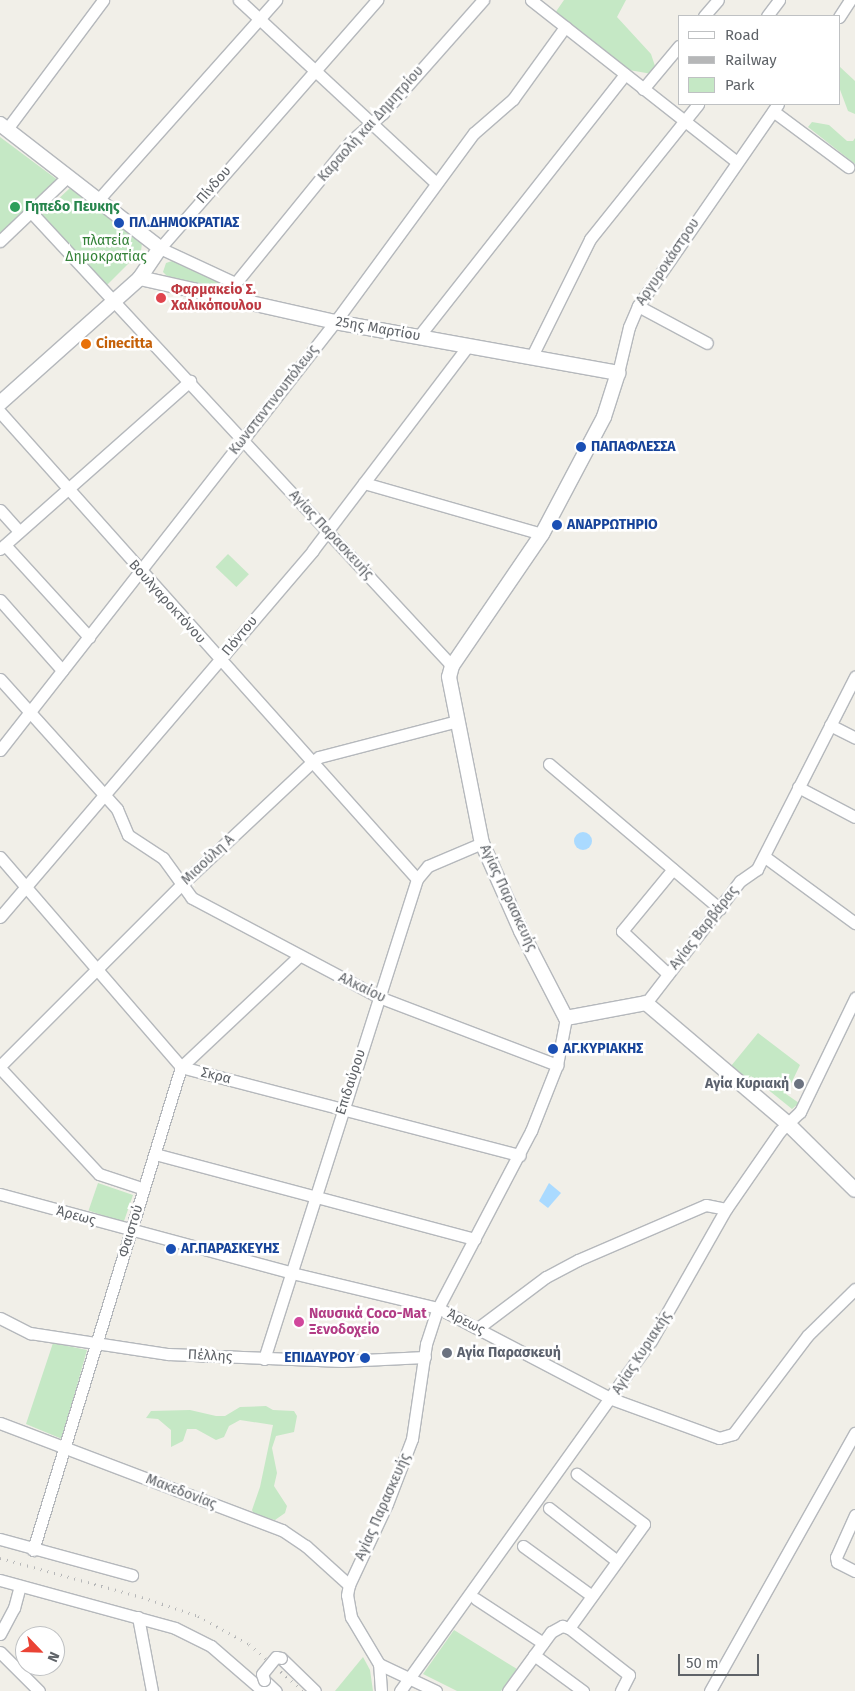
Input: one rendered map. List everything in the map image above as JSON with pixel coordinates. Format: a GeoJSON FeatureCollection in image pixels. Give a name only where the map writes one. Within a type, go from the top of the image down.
{"type":"FeatureCollection","features":[{"type":"Feature","properties":{"kind":"street"},"geometry":{"type":"LineString","coordinates":[[103,0],[3,127],[160,248],[235,283]]}},
{"type":"Feature","properties":{"kind":"street"},"geometry":{"type":"LineString","coordinates":[[239,0],[436,183]]}},
{"type":"Feature","properties":{"kind":"street"},"geometry":{"type":"LineString","coordinates":[[98,200],[276,0]]}},
{"type":"Feature","properties":{"kind":"street","name":"Πίνδου"},"geometry":{"type":"LineString","coordinates":[[0,403],[140,278],[160,248],[377,0]]}},
{"type":"Feature","properties":{"kind":"street","name":"Καραολή και Δημητρίου"},"geometry":{"type":"LineString","coordinates":[[224,296],[370,122],[383,113],[483,0]]}},
{"type":"Feature","properties":{"kind":"street"},"geometry":{"type":"LineString","coordinates":[[531,0],[737,162]]}},
{"type":"Feature","properties":{"kind":"street"},"geometry":{"type":"LineString","coordinates":[[705,15],[718,0]]}},
{"type":"Feature","properties":{"kind":"street"},"geometry":{"type":"LineString","coordinates":[[767,15],[779,0]]}},
{"type":"Feature","properties":{"kind":"street"},"geometry":{"type":"LineString","coordinates":[[840,15],[850,0]]}},
{"type":"Feature","properties":{"kind":"street","name":"Κωνσταντινουπόλεως"},"geometry":{"type":"LineString","coordinates":[[0,750],[335,322],[474,133],[513,99],[565,27]]}},
{"type":"Feature","properties":{"kind":"street"},"geometry":{"type":"LineString","coordinates":[[642,89],[678,47]]}},
{"type":"Feature","properties":{"kind":"street"},"geometry":{"type":"LineString","coordinates":[[419,336],[624,74]]}},
{"type":"Feature","properties":{"kind":"street"},"geometry":{"type":"LineString","coordinates":[[531,358],[590,239],[697,105]]}},
{"type":"Feature","properties":{"kind":"street"},"geometry":{"type":"LineString","coordinates":[[775,107],[848,167]]}},
{"type":"Feature","properties":{"kind":"street","name":"Αργυροκάστρου"},"geometry":{"type":"LineString","coordinates":[[452,666],[542,534],[604,417],[618,373],[629,327],[638,306],[775,107]]}},
{"type":"Feature","properties":{"kind":"street"},"geometry":{"type":"LineString","coordinates":[[0,241],[67,177]]}},
{"type":"Feature","properties":{"kind":"street","name":"Αγίας Παρασκευής"},"geometry":{"type":"LineString","coordinates":[[31,212],[190,381],[452,666],[449,677],[482,843],[521,931],[566,1018],[557,1065],[520,1155],[438,1308],[425,1357],[412,1439],[387,1504],[346,1595],[351,1617],[379,1664],[381,1691]]}},
{"type":"Feature","properties":{"kind":"street","name":"25ης Μαρτίου"},"geometry":{"type":"LineString","coordinates":[[140,278],[335,322],[618,373]]}},
{"type":"Feature","properties":{"kind":"street"},"geometry":{"type":"LineString","coordinates":[[638,306],[707,343]]}},
{"type":"Feature","properties":{"kind":"street","name":"Πόντου"},"geometry":{"type":"LineString","coordinates":[[0,917],[328,532],[468,346]]}},
{"type":"Feature","properties":{"kind":"street"},"geometry":{"type":"LineString","coordinates":[[89,637],[2,547],[190,381]]}},
{"type":"Feature","properties":{"kind":"street","name":"Βουλγαροκτόνου"},"geometry":{"type":"LineString","coordinates":[[0,412],[140,572],[417,879]]}},
{"type":"Feature","properties":{"kind":"street"},"geometry":{"type":"LineString","coordinates":[[364,484],[542,534]]}},
{"type":"Feature","properties":{"kind":"street"},"geometry":{"type":"LineString","coordinates":[[0,510],[19,531]]}},
{"type":"Feature","properties":{"kind":"street"},"geometry":{"type":"LineString","coordinates":[[0,600],[62,670]]}},
{"type":"Feature","properties":{"kind":"street","name":"Αλκαίου"},"geometry":{"type":"LineString","coordinates":[[0,679],[117,809],[128,835],[163,858],[181,885],[200,903],[379,997],[557,1065]]}},
{"type":"Feature","properties":{"kind":"street","name":"Αγίας Βαρβάρας"},"geometry":{"type":"LineString","coordinates":[[646,1003],[740,881],[757,869],[765,857],[798,786],[854,681]]}},
{"type":"Feature","properties":{"kind":"street","name":"Μιαούλη Α"},"geometry":{"type":"LineString","coordinates":[[0,1067],[98,971],[181,885],[311,763],[319,757],[457,721]]}},
{"type":"Feature","properties":{"kind":"street"},"geometry":{"type":"LineString","coordinates":[[830,725],[855,738]]}},
{"type":"Feature","properties":{"kind":"street"},"geometry":{"type":"LineString","coordinates":[[549,764],[720,909]]}},
{"type":"Feature","properties":{"kind":"street"},"geometry":{"type":"LineString","coordinates":[[798,786],[855,817]]}},
{"type":"Feature","properties":{"kind":"street"},"geometry":{"type":"LineString","coordinates":[[417,879],[428,866],[482,843]]}},
{"type":"Feature","properties":{"kind":"street"},"geometry":{"type":"LineString","coordinates":[[0,857],[181,1067],[299,956]]}},
{"type":"Feature","properties":{"kind":"street"},"geometry":{"type":"LineString","coordinates":[[765,857],[855,923]]}},
{"type":"Feature","properties":{"kind":"street"},"geometry":{"type":"LineString","coordinates":[[668,974],[622,931],[673,869]]}},
{"type":"Feature","properties":{"kind":"street","name":"Επιδαύρου"},"geometry":{"type":"LineString","coordinates":[[264,1359],[342,1109],[417,879]]}},
{"type":"Feature","properties":{"kind":"street","name":"Αγίας Κυριακής"},"geometry":{"type":"LineString","coordinates":[[400,1691],[612,1399],[651,1341],[726,1209],[787,1123],[800,1112],[855,998]]}},
{"type":"Feature","properties":{"kind":"street"},"geometry":{"type":"LineString","coordinates":[[566,1018],[646,1003],[787,1123],[855,1190]]}},
{"type":"Feature","properties":{"kind":"street"},"geometry":{"type":"LineString","coordinates":[[0,1067],[98,1174],[144,1190]]}},
{"type":"Feature","properties":{"kind":"street","name":"Σκρα"},"geometry":{"type":"LineString","coordinates":[[181,1067],[520,1155]]}},
{"type":"Feature","properties":{"kind":"street","name":"Φαιστού"},"geometry":{"type":"LineString","coordinates":[[33,1550],[181,1067]]}},
{"type":"Feature","properties":{"kind":"street"},"geometry":{"type":"LineString","coordinates":[[155,1154],[475,1240]]}},
{"type":"Feature","properties":{"kind":"street","name":"Άρεως"},"geometry":{"type":"LineString","coordinates":[[0,1194],[131,1231],[292,1273],[438,1308],[612,1399],[719,1438],[733,1434],[808,1335],[855,1289]]}},
{"type":"Feature","properties":{"kind":"street"},"geometry":{"type":"LineString","coordinates":[[478,1328],[546,1278],[578,1260],[706,1205],[726,1209]]}},
{"type":"Feature","properties":{"kind":"street","name":"Πέλλης"},"geometry":{"type":"LineString","coordinates":[[0,1318],[30,1333],[96,1345],[168,1354],[342,1362],[425,1357]]}},
{"type":"Feature","properties":{"kind":"street","name":"Μακεδονίας"},"geometry":{"type":"LineString","coordinates":[[0,1423],[282,1530],[302,1543],[349,1585]]}},
{"type":"Feature","properties":{"kind":"street"},"geometry":{"type":"LineString","coordinates":[[710,1691],[855,1433]]}},
{"type":"Feature","properties":{"kind":"street"},"geometry":{"type":"LineString","coordinates":[[569,1628],[644,1524],[577,1474]]}},
{"type":"Feature","properties":{"kind":"street"},"geometry":{"type":"LineString","coordinates":[[549,1508],[617,1561]]}},
{"type":"Feature","properties":{"kind":"street"},"geometry":{"type":"LineString","coordinates":[[855,1515],[836,1557],[837,1562],[855,1571]]}},
{"type":"Feature","properties":{"kind":"street"},"geometry":{"type":"LineString","coordinates":[[0,1540],[132,1575]]}},
{"type":"Feature","properties":{"kind":"street"},"geometry":{"type":"LineString","coordinates":[[523,1546],[592,1596]]}},
{"type":"Feature","properties":{"kind":"street"},"geometry":{"type":"LineString","coordinates":[[0,1580],[175,1628],[211,1646],[263,1685],[276,1691]]}},
{"type":"Feature","properties":{"kind":"street"},"geometry":{"type":"LineString","coordinates":[[0,1634],[14,1608],[20,1586]]}},
{"type":"Feature","properties":{"kind":"street"},"geometry":{"type":"LineString","coordinates":[[476,1599],[543,1643]]}},
{"type":"Feature","properties":{"kind":"street"},"geometry":{"type":"LineString","coordinates":[[138,1617],[152,1691]]}},
{"type":"Feature","properties":{"kind":"street"},"geometry":{"type":"LineString","coordinates":[[508,1691],[555,1628],[569,1628],[630,1675],[621,1691]]}},
{"type":"Feature","properties":{"kind":"street"},"geometry":{"type":"LineString","coordinates":[[0,1652],[39,1691]]}},
{"type":"Feature","properties":{"kind":"street"},"geometry":{"type":"LineString","coordinates":[[534,1655],[583,1691]]}},
{"type":"Feature","properties":{"kind":"street"},"geometry":{"type":"LineString","coordinates":[[263,1685],[262,1674],[276,1657],[281,1658],[315,1691]]}},
{"type":"Feature","properties":{"kind":"street"},"geometry":{"type":"LineString","coordinates":[[379,1664],[436,1691]]}},
{"type":"Feature","properties":{"kind":"green space"},"geometry":{"type":"Polygon","coordinates":[[[564,0],[626,0],[617,17],[651,54],[656,69],[652,74],[629,70],[555,13],[564,0]]]}},
{"type":"Feature","properties":{"kind":"green space"},"geometry":{"type":"Polygon","coordinates":[[[840,67],[855,81],[855,114],[848,111],[840,90],[840,67]]]}},
{"type":"Feature","properties":{"kind":"green space"},"geometry":{"type":"Polygon","coordinates":[[[812,122],[829,125],[847,141],[853,141],[855,138],[855,164],[808,127],[812,122]]]}},
{"type":"Feature","properties":{"kind":"green space","name":"Γηπεδο Πευκης"},"geometry":{"type":"Polygon","coordinates":[[[0,137],[59,181],[0,233],[0,137]]]}},
{"type":"Feature","properties":{"kind":"green space","name":"πλατεία Δημοκρατίας"},"geometry":{"type":"Polygon","coordinates":[[[70,188],[142,243],[141,251],[106,286],[40,216],[70,188]]]}},
{"type":"Feature","properties":{"kind":"green space"},"geometry":{"type":"Polygon","coordinates":[[[178,259],[221,283],[221,290],[167,276],[163,272],[166,263],[178,259]]]}},
{"type":"Feature","properties":{"kind":"green space"},"geometry":{"type":"Polygon","coordinates":[[[228,554],[249,574],[236,587],[215,567],[228,554]]]}},
{"type":"Feature","properties":{"kind":"green space"},"geometry":{"type":"Polygon","coordinates":[[[758,1033],[800,1065],[786,1094],[799,1103],[792,1109],[751,1076],[748,1080],[731,1066],[758,1033]]]}},
{"type":"Feature","properties":{"kind":"green space"},"geometry":{"type":"Polygon","coordinates":[[[98,1183],[133,1195],[124,1222],[89,1210],[98,1183]]]}},
{"type":"Feature","properties":{"kind":"green space"},"geometry":{"type":"Polygon","coordinates":[[[53,1343],[87,1350],[62,1439],[26,1424],[53,1343]]]}},
{"type":"Feature","properties":{"kind":"green space"},"geometry":{"type":"Polygon","coordinates":[[[266,1406],[273,1410],[294,1411],[297,1416],[294,1432],[276,1436],[272,1448],[277,1473],[274,1486],[287,1506],[285,1513],[275,1520],[254,1515],[252,1510],[260,1487],[273,1425],[240,1420],[229,1426],[224,1437],[216,1440],[196,1429],[187,1429],[183,1441],[171,1447],[171,1430],[158,1419],[146,1418],[151,1411],[190,1410],[216,1416],[225,1416],[240,1407],[266,1406]]]}},
{"type":"Feature","properties":{"kind":"green space"},"geometry":{"type":"Polygon","coordinates":[[[454,1630],[517,1669],[501,1691],[457,1691],[423,1674],[454,1630]]]}},
{"type":"Feature","properties":{"kind":"green space"},"geometry":{"type":"Polygon","coordinates":[[[363,1657],[370,1670],[373,1691],[335,1691],[363,1657]]]}},
{"type":"Feature","properties":{"kind":"water"},"geometry":{"type":"Polygon","coordinates":[[[583,832],[589,835],[592,841],[589,847],[583,850],[577,847],[574,841],[577,835],[583,832]]]}},
{"type":"Feature","properties":{"kind":"water"},"geometry":{"type":"Polygon","coordinates":[[[549,1183],[561,1193],[548,1208],[539,1201],[549,1183]]]}},
{"type":"Feature","properties":{"kind":"railway"},"geometry":{"type":"LineString","coordinates":[[0,1558],[142,1597],[198,1616],[249,1644],[303,1691]]}},
{"type":"Feature","properties":{"kind":"place","name":"Γηπεδο Πευκης"},"geometry":{"type":"Point","coordinates":[15,207]}},
{"type":"Feature","properties":{"kind":"place","name":"ΠΛ.ΔΗΜΟΚΡΑΤΙΑΣ"},"geometry":{"type":"Point","coordinates":[119,223]}},
{"type":"Feature","properties":{"kind":"place","name":"Φαρμακείο Σ. Χαλικόπουλου"},"geometry":{"type":"Point","coordinates":[161,298]}},
{"type":"Feature","properties":{"kind":"place","name":"Cinecitta"},"geometry":{"type":"Point","coordinates":[86,344]}},
{"type":"Feature","properties":{"kind":"place","name":"ΠΑΠΑΦΛΕΣΣΑ"},"geometry":{"type":"Point","coordinates":[581,447]}},
{"type":"Feature","properties":{"kind":"place","name":"ΑΝΑΡΡΩΤΗΡΙΟ"},"geometry":{"type":"Point","coordinates":[557,525]}},
{"type":"Feature","properties":{"kind":"place","name":"ΑΓ.ΚΥΡΙΑΚΗΣ"},"geometry":{"type":"Point","coordinates":[553,1049]}},
{"type":"Feature","properties":{"kind":"place","name":"Αγία Κυριακή"},"geometry":{"type":"Point","coordinates":[799,1084]}},
{"type":"Feature","properties":{"kind":"place","name":"ΑΓ.ΠΑΡΑΣΚΕΥΗΣ"},"geometry":{"type":"Point","coordinates":[171,1249]}},
{"type":"Feature","properties":{"kind":"place","name":"Ναυσικά Coco-Mat Ξενοδοχείο"},"geometry":{"type":"Point","coordinates":[299,1322]}},
{"type":"Feature","properties":{"kind":"place","name":"Αγία Παρασκευή"},"geometry":{"type":"Point","coordinates":[447,1353]}},
{"type":"Feature","properties":{"kind":"place","name":"ΕΠΙΔΑΥΡΟΥ"},"geometry":{"type":"Point","coordinates":[365,1358]}}]}
